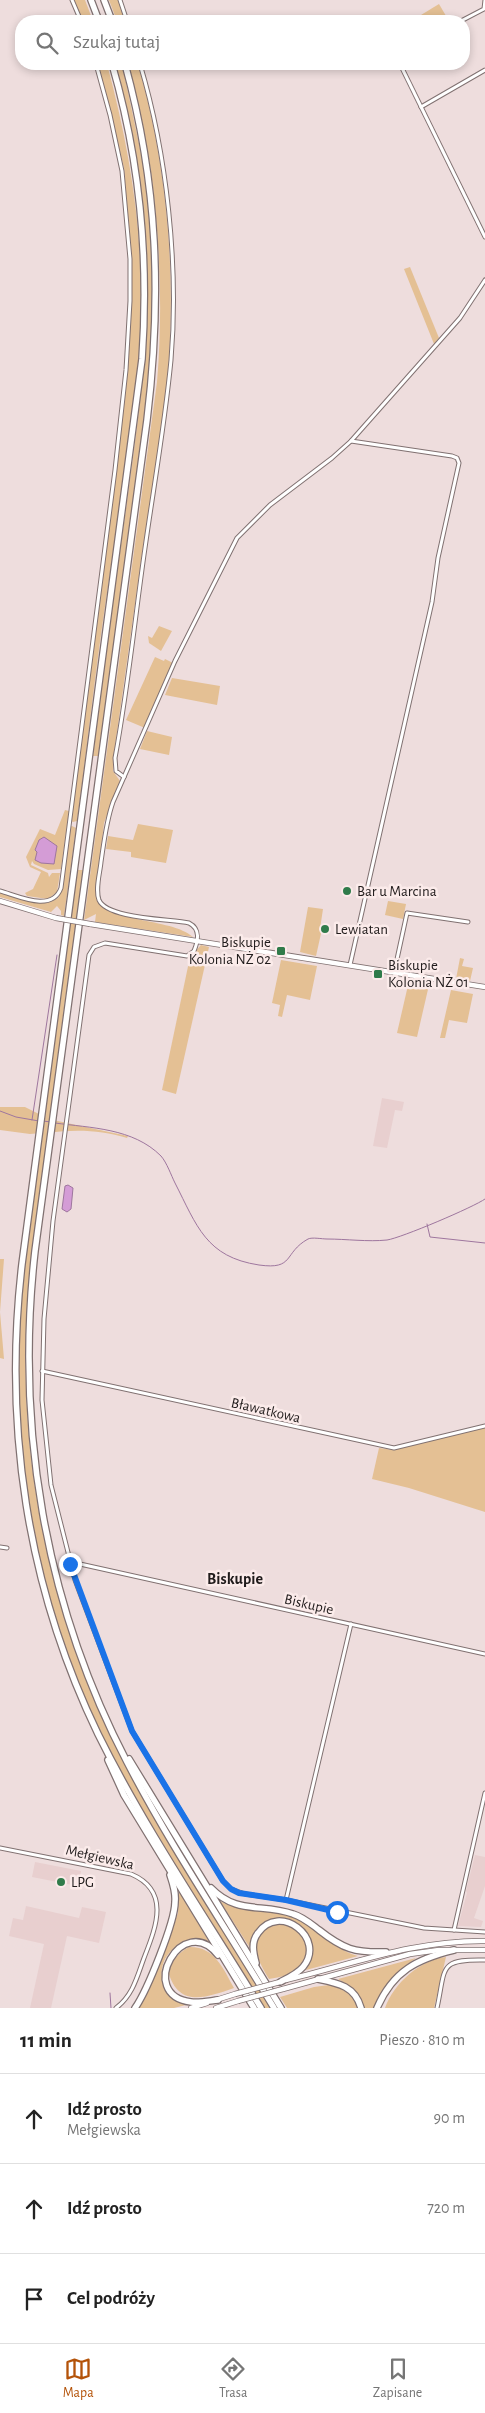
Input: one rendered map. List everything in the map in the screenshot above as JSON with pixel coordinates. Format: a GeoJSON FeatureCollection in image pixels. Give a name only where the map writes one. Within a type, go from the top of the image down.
{"type":"FeatureCollection","features":[{"type":"Feature","properties":{"kind":"highway"},"geometry":{"type":"LineString","coordinates":[[91,0],[97,15]]}},
{"type":"Feature","properties":{"kind":"highway"},"geometry":{"type":"LineString","coordinates":[[104,0],[110,15]]}},
{"type":"Feature","properties":{"kind":"highway"},"geometry":{"type":"LineString","coordinates":[[113,70],[131,144],[140,201],[145,274],[144,338],[136,418],[44,1096],[17,1312],[14,1382],[17,1439],[26,1507],[41,1581],[62,1649],[124,1795],[253,2007]]}},
{"type":"Feature","properties":{"kind":"highway"},"geometry":{"type":"LineString","coordinates":[[126,70],[142,134],[153,212],[157,282],[154,353],[147,420],[34,1258],[29,1327],[28,1384],[34,1457],[44,1526],[66,1611],[90,1682],[117,1743],[154,1810],[274,2008]]}},
{"type":"Feature","properties":{"kind":"highway"},"geometry":{"type":"LineString","coordinates":[[92,1721],[134,1799],[261,2008]]}},
{"type":"Feature","properties":{"kind":"highway"},"geometry":{"type":"LineString","coordinates":[[117,1743],[136,1770],[281,2008]]}},
{"type":"Feature","properties":{"kind":"highway"},"geometry":{"type":"LineString","coordinates":[[135,2008],[141,1999],[170,1926],[175,1903],[172,1880],[157,1849]]}},
{"type":"Feature","properties":{"kind":"highway"},"geometry":{"type":"LineString","coordinates":[[202,1879],[218,1895],[234,1905],[292,1913],[349,1950],[386,1952]]}},
{"type":"Feature","properties":{"kind":"highway"},"geometry":{"type":"LineString","coordinates":[[264,1981],[254,1955],[254,1940],[264,1926],[283,1921],[294,1924],[303,1932],[308,1942],[309,1952],[302,1968],[280,1982]]}},
{"type":"Feature","properties":{"kind":"highway"},"geometry":{"type":"LineString","coordinates":[[218,2000],[190,2002],[179,1997],[167,1982],[167,1964],[176,1950],[188,1944],[198,1944],[211,1948],[230,1969]]}},
{"type":"Feature","properties":{"kind":"highway"},"geometry":{"type":"LineString","coordinates":[[378,2008],[392,1982],[408,1967],[425,1958],[454,1950]]}},
{"type":"Feature","properties":{"kind":"highway"},"geometry":{"type":"LineString","coordinates":[[318,1979],[347,1987],[356,1996],[361,2008]]}},
{"type":"Feature","properties":{"kind":"main road"},"geometry":{"type":"LineString","coordinates":[[0,901],[56,918],[485,987]]}},
{"type":"Feature","properties":{"kind":"main road"},"geometry":{"type":"LineString","coordinates":[[191,2008],[386,1952],[440,1942],[485,1940]]}},
{"type":"Feature","properties":{"kind":"main road"},"geometry":{"type":"LineString","coordinates":[[216,2008],[405,1955],[454,1950],[485,1950]]}},
{"type":"Feature","properties":{"kind":"street"},"geometry":{"type":"LineString","coordinates":[[72,0],[78,15]]}},
{"type":"Feature","properties":{"kind":"street"},"geometry":{"type":"LineString","coordinates":[[120,0],[125,15]]}},
{"type":"Feature","properties":{"kind":"street"},"geometry":{"type":"LineString","coordinates":[[470,16],[484,9],[485,0]]}},
{"type":"Feature","properties":{"kind":"street"},"geometry":{"type":"LineString","coordinates":[[0,891],[45,901],[54,898],[61,888],[115,470],[126,370],[131,281],[121,160],[98,70]]}},
{"type":"Feature","properties":{"kind":"street"},"geometry":{"type":"LineString","coordinates":[[124,777],[116,772],[114,763],[166,398],[172,335],[169,217],[166,184],[148,91],[142,70]]}},
{"type":"Feature","properties":{"kind":"street"},"geometry":{"type":"LineString","coordinates":[[403,70],[485,237]]}},
{"type":"Feature","properties":{"kind":"street"},"geometry":{"type":"LineString","coordinates":[[421,107],[485,70]]}},
{"type":"Feature","properties":{"kind":"street"},"geometry":{"type":"LineString","coordinates":[[485,280],[460,318],[351,441],[332,458],[270,505],[237,538],[176,661],[124,777],[108,819],[99,882],[100,901],[105,907],[118,912],[160,921],[189,923],[197,929],[197,941],[194,951],[187,956],[109,943],[97,945],[90,952],[49,1254],[42,1371],[43,1409],[51,1485],[70,1564],[132,1731],[220,1877],[234,1891],[415,1926],[485,1932]]}},
{"type":"Feature","properties":{"kind":"street"},"geometry":{"type":"LineString","coordinates":[[350,966],[432,602],[439,554],[459,463],[457,458],[452,456],[351,441]]}},
{"type":"Feature","properties":{"kind":"street"},"geometry":{"type":"LineString","coordinates":[[394,973],[407,913],[468,922]]}},
{"type":"Feature","properties":{"kind":"street","name":"Bławatkowa"},"geometry":{"type":"LineString","coordinates":[[42,1371],[394,1448],[485,1426]]}},
{"type":"Feature","properties":{"kind":"street"},"geometry":{"type":"LineString","coordinates":[[0,1546],[7,1548]]}},
{"type":"Feature","properties":{"kind":"street","name":"Biskupie"},"geometry":{"type":"LineString","coordinates":[[70,1564],[80,1564],[485,1654]]}},
{"type":"Feature","properties":{"kind":"street"},"geometry":{"type":"LineString","coordinates":[[286,1900],[351,1624]]}},
{"type":"Feature","properties":{"kind":"street"},"geometry":{"type":"LineString","coordinates":[[454,1930],[485,1793]]}},
{"type":"Feature","properties":{"kind":"street","name":"Mełgiewska"},"geometry":{"type":"LineString","coordinates":[[0,1848],[131,1874],[148,1885],[157,1902],[155,1927],[133,1988],[116,2008]]}},
{"type":"Feature","properties":{"kind":"street"},"geometry":{"type":"LineString","coordinates":[[437,2008],[445,1971],[450,1964],[457,1960],[485,1960]]}},
{"type":"Feature","properties":{"kind":"shaded area"},"geometry":{"type":"Polygon","coordinates":[[[74,0],[85,0],[91,15],[80,15],[74,0]]]}},
{"type":"Feature","properties":{"kind":"shaded area"},"geometry":{"type":"Polygon","coordinates":[[[109,0],[118,0],[123,15],[115,15],[109,0]]]}},
{"type":"Feature","properties":{"kind":"shaded area"},"geometry":{"type":"Polygon","coordinates":[[[439,4],[445,15],[421,15],[439,4]]]}},
{"type":"Feature","properties":{"kind":"shaded area"},"geometry":{"type":"Polygon","coordinates":[[[100,70],[108,70],[120,117],[138,225],[141,279],[140,345],[130,445],[104,612],[77,821],[73,822],[70,820],[127,370],[132,281],[124,168],[100,70]]]}},
{"type":"Feature","properties":{"kind":"shaded area"},"geometry":{"type":"Polygon","coordinates":[[[116,70],[123,70],[145,172],[152,240],[153,311],[150,380],[99,756],[93,756],[138,420],[146,332],[147,272],[144,219],[127,115],[116,70]]]}},
{"type":"Feature","properties":{"kind":"shaded area"},"geometry":{"type":"Polygon","coordinates":[[[130,70],[140,70],[155,132],[161,166],[170,271],[170,341],[163,419],[113,761],[113,771],[120,781],[104,823],[96,895],[101,904],[111,911],[124,916],[170,926],[193,937],[95,922],[96,914],[84,920],[157,382],[160,330],[160,277],[154,198],[146,145],[130,70]]]}},
{"type":"Feature","properties":{"kind":"shaded area"},"geometry":{"type":"Polygon","coordinates":[[[410,267],[439,338],[434,344],[404,269],[410,267]]]}},
{"type":"Feature","properties":{"kind":"shaded area"},"geometry":{"type":"Polygon","coordinates":[[[159,626],[172,631],[161,651],[149,643],[148,636],[152,638],[159,626]]]}},
{"type":"Feature","properties":{"kind":"shaded area"},"geometry":{"type":"Polygon","coordinates":[[[155,657],[173,663],[145,728],[126,720],[155,657]]]}},
{"type":"Feature","properties":{"kind":"shaded area"},"geometry":{"type":"Polygon","coordinates":[[[172,678],[220,686],[217,705],[165,695],[172,678]]]}},
{"type":"Feature","properties":{"kind":"shaded area"},"geometry":{"type":"Polygon","coordinates":[[[147,731],[172,737],[169,755],[140,749],[147,731]]]}},
{"type":"Feature","properties":{"kind":"shaded area"},"geometry":{"type":"Polygon","coordinates":[[[65,810],[69,811],[61,869],[48,870],[34,864],[32,861],[31,865],[48,873],[49,877],[52,873],[60,873],[57,892],[48,899],[27,896],[25,893],[33,889],[41,872],[30,867],[26,857],[40,829],[55,835],[65,810]]]}},
{"type":"Feature","properties":{"kind":"shaded area"},"geometry":{"type":"Polygon","coordinates":[[[138,824],[173,830],[166,863],[131,857],[131,852],[106,849],[108,836],[133,840],[138,824]]]}},
{"type":"Feature","properties":{"kind":"shaded area"},"geometry":{"type":"Polygon","coordinates":[[[72,826],[76,828],[64,916],[61,915],[61,911],[57,906],[51,912],[0,897],[0,892],[47,903],[58,898],[63,887],[69,828],[72,826]]]}},
{"type":"Feature","properties":{"kind":"shaded area"},"geometry":{"type":"Polygon","coordinates":[[[44,837],[57,846],[54,864],[41,863],[35,860],[37,852],[35,850],[39,840],[44,837]]]}},
{"type":"Feature","properties":{"kind":"shaded area"},"geometry":{"type":"Polygon","coordinates":[[[77,870],[83,870],[62,1023],[53,1120],[128,1136],[127,1138],[88,1131],[48,1133],[31,1261],[26,1338],[29,1442],[36,1494],[58,1596],[74,1646],[114,1742],[145,1799],[271,2008],[263,2008],[132,1791],[93,1717],[57,1627],[33,1532],[25,1484],[20,1435],[18,1338],[24,1261],[41,1133],[30,1134],[0,1130],[0,1107],[25,1107],[43,1116],[77,870]]]}},
{"type":"Feature","properties":{"kind":"shaded area"},"geometry":{"type":"Polygon","coordinates":[[[388,901],[406,904],[403,919],[385,915],[388,901]]]}},
{"type":"Feature","properties":{"kind":"shaded area"},"geometry":{"type":"Polygon","coordinates":[[[308,907],[323,909],[320,929],[322,929],[316,956],[300,952],[308,907]]]}},
{"type":"Feature","properties":{"kind":"shaded area"},"geometry":{"type":"Polygon","coordinates":[[[201,945],[209,947],[176,1094],[162,1090],[190,957],[201,945]]]}},
{"type":"Feature","properties":{"kind":"shaded area"},"geometry":{"type":"Polygon","coordinates":[[[460,958],[464,959],[462,966],[473,968],[470,981],[456,979],[460,958]]]}},
{"type":"Feature","properties":{"kind":"shaded area"},"geometry":{"type":"Polygon","coordinates":[[[281,960],[317,966],[310,1000],[287,995],[282,1017],[278,1016],[280,1005],[272,1003],[281,960]]]}},
{"type":"Feature","properties":{"kind":"shaded area"},"geometry":{"type":"Polygon","coordinates":[[[409,981],[429,985],[417,1037],[397,1033],[409,981]]]}},
{"type":"Feature","properties":{"kind":"shaded area"},"geometry":{"type":"Polygon","coordinates":[[[451,990],[473,994],[467,1023],[449,1020],[445,1038],[440,1038],[451,990]]]}},
{"type":"Feature","properties":{"kind":"shaded area"},"geometry":{"type":"Polygon","coordinates":[[[382,1098],[404,1102],[402,1111],[395,1110],[387,1148],[373,1146],[382,1098]]]}},
{"type":"Feature","properties":{"kind":"shaded area"},"geometry":{"type":"Polygon","coordinates":[[[68,1185],[73,1188],[71,1209],[67,1212],[62,1209],[65,1186],[68,1185]]]}},
{"type":"Feature","properties":{"kind":"shaded area"},"geometry":{"type":"Polygon","coordinates":[[[0,1259],[4,1259],[0,1312],[0,1259]]]}},
{"type":"Feature","properties":{"kind":"shaded area"},"geometry":{"type":"Polygon","coordinates":[[[0,1312],[4,1359],[0,1358],[0,1312]]]}},
{"type":"Feature","properties":{"kind":"shaded area"},"geometry":{"type":"Polygon","coordinates":[[[485,1426],[485,1512],[409,1488],[372,1479],[379,1448],[394,1450],[394,1448],[485,1426]]]}},
{"type":"Feature","properties":{"kind":"shaded area"},"geometry":{"type":"Polygon","coordinates":[[[475,1855],[485,1857],[485,1886],[474,1918],[483,1921],[481,1927],[458,1926],[467,1893],[475,1855]]]}},
{"type":"Feature","properties":{"kind":"shaded area"},"geometry":{"type":"Polygon","coordinates":[[[35,1862],[81,1871],[78,1886],[32,1877],[35,1862]]]}},
{"type":"Feature","properties":{"kind":"shaded area"},"geometry":{"type":"Polygon","coordinates":[[[179,1890],[209,1942],[193,1941],[180,1945],[170,1952],[164,1962],[162,1974],[165,1985],[172,1996],[186,2005],[174,2008],[139,2008],[178,1913],[179,1890]]]}},
{"type":"Feature","properties":{"kind":"shaded area"},"geometry":{"type":"Polygon","coordinates":[[[220,1901],[238,1908],[291,1917],[340,1948],[358,1956],[306,1970],[312,1952],[309,1937],[302,1926],[290,1920],[277,1918],[265,1922],[255,1932],[250,1948],[220,1901]]]}},
{"type":"Feature","properties":{"kind":"shaded area"},"geometry":{"type":"Polygon","coordinates":[[[26,1906],[79,1918],[82,1907],[106,1912],[99,1943],[67,1936],[51,2008],[30,2008],[44,1944],[9,1936],[13,1918],[23,1920],[26,1906]]]}},
{"type":"Feature","properties":{"kind":"shaded area"},"geometry":{"type":"Polygon","coordinates":[[[276,1924],[291,1927],[298,1932],[303,1937],[307,1951],[301,1966],[294,1972],[269,1979],[260,1963],[256,1948],[260,1934],[276,1924]]]}},
{"type":"Feature","properties":{"kind":"shaded area"},"geometry":{"type":"Polygon","coordinates":[[[189,1947],[205,1950],[211,1954],[222,1966],[234,1988],[203,1997],[194,1997],[178,1991],[168,1971],[176,1957],[189,1947]]]}},
{"type":"Feature","properties":{"kind":"shaded area"},"geometry":{"type":"Polygon","coordinates":[[[446,1957],[434,2008],[385,2008],[394,1990],[409,1974],[427,1962],[446,1957]]]}},
{"type":"Feature","properties":{"kind":"shaded area"},"geometry":{"type":"Polygon","coordinates":[[[416,1958],[386,1986],[375,2008],[363,2008],[354,1990],[338,1979],[416,1958]]]}},
{"type":"Feature","properties":{"kind":"shaded area"},"geometry":{"type":"Polygon","coordinates":[[[329,1985],[347,1992],[358,2008],[287,2008],[280,1997],[314,1987],[329,1985]]]}},
{"type":"Feature","properties":{"kind":"waterway"},"geometry":{"type":"LineString","coordinates":[[32,1120],[57,955]]}},
{"type":"Feature","properties":{"kind":"waterway"},"geometry":{"type":"LineString","coordinates":[[0,1111],[16,1117],[39,1121]]}},
{"type":"Feature","properties":{"kind":"waterway"},"geometry":{"type":"LineString","coordinates":[[43,1121],[51,1122]]}},
{"type":"Feature","properties":{"kind":"waterway"},"geometry":{"type":"LineString","coordinates":[[55,1123],[111,1131],[138,1140],[150,1147],[165,1162],[190,1213],[205,1237],[227,1255],[241,1261],[259,1265],[270,1266],[284,1263],[300,1244],[310,1238],[372,1241],[395,1238],[453,1215],[485,1199]]}},
{"type":"Feature","properties":{"kind":"waterway"},"geometry":{"type":"LineString","coordinates":[[427,1224],[430,1237],[485,1243]]}},
{"type":"Feature","properties":{"kind":"waterway"},"geometry":{"type":"LineString","coordinates":[[110,1993],[111,2008]]}},
{"type":"Feature","properties":{"kind":"place","name":"Bar u Marcina"},"geometry":{"type":"Point","coordinates":[347,891]}},
{"type":"Feature","properties":{"kind":"place","name":"Lewiatan"},"geometry":{"type":"Point","coordinates":[325,929]}},
{"type":"Feature","properties":{"kind":"place","name":"Biskupie Kolonia NŻ 02"},"geometry":{"type":"Point","coordinates":[281,951]}},
{"type":"Feature","properties":{"kind":"place","name":"Biskupie Kolonia NŻ 01"},"geometry":{"type":"Point","coordinates":[378,974]}},
{"type":"Feature","properties":{"kind":"place","name":"LPG"},"geometry":{"type":"Point","coordinates":[61,1882]}},
{"type":"Feature","properties":{"kind":"district","name":"Biskupie"},"geometry":{"type":"Point","coordinates":[235,1578]}},
{"type":"Feature","properties":{"kind":"route"},"geometry":{"type":"LineString","coordinates":[[70,1564],[132,1731],[226,1885],[239,1893],[286,1900],[337,1912]]}}]}
